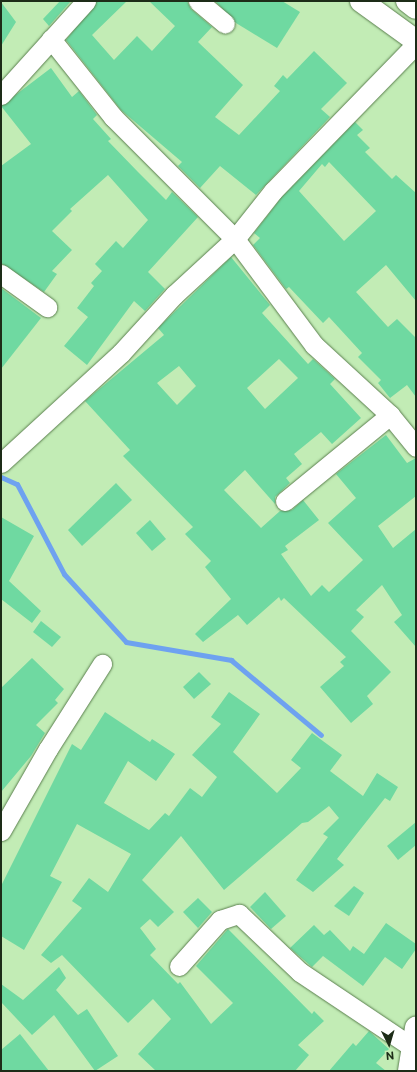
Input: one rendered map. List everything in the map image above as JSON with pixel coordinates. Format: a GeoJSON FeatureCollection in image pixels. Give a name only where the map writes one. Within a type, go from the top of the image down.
{"type":"FeatureCollection","features":[{"type":"Feature","properties":{"kind":"main road"},"geometry":{"type":"LineString","coordinates":[[361,1],[416,41]]}},
{"type":"Feature","properties":{"kind":"main road"},"geometry":{"type":"LineString","coordinates":[[407,1],[416,8]]}},
{"type":"Feature","properties":{"kind":"main road"},"geometry":{"type":"LineString","coordinates":[[409,1071],[414,1037]]}},
{"type":"Feature","properties":{"kind":"street"},"geometry":{"type":"LineString","coordinates":[[1,95],[86,1]]}},
{"type":"Feature","properties":{"kind":"street"},"geometry":{"type":"LineString","coordinates":[[198,1],[225,24]]}},
{"type":"Feature","properties":{"kind":"street"},"geometry":{"type":"LineString","coordinates":[[52,39],[113,116],[235,239],[314,345],[390,415],[416,447]]}},
{"type":"Feature","properties":{"kind":"street"},"geometry":{"type":"LineString","coordinates":[[1,463],[82,390],[235,239],[273,191],[416,44]]}},
{"type":"Feature","properties":{"kind":"street"},"geometry":{"type":"LineString","coordinates":[[1,274],[47,307]]}},
{"type":"Feature","properties":{"kind":"street"},"geometry":{"type":"LineString","coordinates":[[285,501],[390,415]]}},
{"type":"Feature","properties":{"kind":"street"},"geometry":{"type":"LineString","coordinates":[[1,831],[48,749],[102,664]]}},
{"type":"Feature","properties":{"kind":"street"},"geometry":{"type":"LineString","coordinates":[[179,966],[220,920],[239,914],[300,972],[414,1037]]}},
{"type":"Feature","properties":{"kind":"building"},"geometry":{"type":"Polygon","coordinates":[[[60,1],[71,1],[49,26],[43,19],[60,1]]]}},
{"type":"Feature","properties":{"kind":"building"},"geometry":{"type":"Polygon","coordinates":[[[97,1],[127,1],[92,35],[114,60],[137,36],[152,51],[175,26],[149,1],[187,1],[191,9],[212,27],[198,42],[243,85],[215,117],[239,135],[280,91],[274,86],[283,75],[287,79],[314,51],[347,83],[321,109],[330,117],[256,195],[220,166],[200,188],[178,166],[182,162],[121,110],[66,40],[97,1]]]}},
{"type":"Feature","properties":{"kind":"building"},"geometry":{"type":"Polygon","coordinates":[[[215,1],[282,1],[300,12],[277,48],[236,23],[215,1]]]}},
{"type":"Feature","properties":{"kind":"building"},"geometry":{"type":"Polygon","coordinates":[[[1,2],[16,22],[1,46],[1,2]]]}},
{"type":"Feature","properties":{"kind":"building"},"geometry":{"type":"Polygon","coordinates":[[[51,68],[72,97],[79,91],[97,115],[93,119],[111,139],[108,141],[138,172],[166,200],[172,192],[198,217],[148,272],[165,289],[145,311],[134,301],[87,365],[64,346],[88,317],[77,308],[94,286],[91,283],[102,271],[95,264],[116,241],[123,248],[148,220],[108,175],[70,209],[72,211],[52,231],[72,250],[52,271],[57,274],[44,292],[1,263],[1,166],[31,144],[1,106],[51,68]]]}},
{"type":"Feature","properties":{"kind":"building"},"geometry":{"type":"Polygon","coordinates":[[[355,122],[363,130],[357,135],[370,148],[365,152],[392,179],[396,175],[416,193],[416,301],[386,265],[356,292],[388,327],[397,319],[416,338],[416,397],[407,385],[390,398],[378,383],[381,380],[358,357],[362,353],[329,317],[323,323],[289,287],[286,289],[253,245],[260,238],[254,233],[281,198],[355,122]],[[329,162],[325,167],[322,164],[299,191],[344,241],[376,211],[329,162]]]}},
{"type":"Feature","properties":{"kind":"building"},"geometry":{"type":"Polygon","coordinates":[[[231,257],[270,305],[262,313],[308,364],[313,359],[335,379],[330,384],[361,418],[332,444],[321,432],[294,454],[302,464],[286,478],[290,483],[275,497],[275,504],[245,470],[224,490],[261,528],[280,511],[292,510],[303,500],[319,520],[285,546],[288,550],[281,554],[311,596],[322,585],[329,592],[363,560],[328,523],[356,498],[336,474],[386,435],[407,463],[416,458],[416,496],[378,526],[393,548],[416,529],[416,647],[394,622],[402,615],[382,585],[356,610],[364,617],[351,631],[391,672],[367,696],[373,704],[351,723],[320,687],[344,666],[340,662],[346,657],[284,598],[281,601],[279,597],[247,625],[238,615],[203,642],[195,634],[231,599],[205,567],[211,561],[185,534],[193,527],[123,456],[130,450],[85,401],[164,335],[158,328],[231,257]],[[279,359],[247,388],[265,409],[298,378],[279,359]],[[179,366],[157,383],[177,405],[196,386],[179,366]]]}},
{"type":"Feature","properties":{"kind":"building"},"geometry":{"type":"Polygon","coordinates":[[[1,288],[41,318],[1,369],[1,288]]]}},
{"type":"Feature","properties":{"kind":"building"},"geometry":{"type":"Polygon","coordinates":[[[116,483],[132,500],[82,546],[68,530],[116,483]]]}},
{"type":"Feature","properties":{"kind":"building"},"geometry":{"type":"Polygon","coordinates":[[[1,517],[34,536],[9,581],[41,611],[32,623],[1,599],[1,517]]]}},
{"type":"Feature","properties":{"kind":"building"},"geometry":{"type":"Polygon","coordinates":[[[150,520],[166,539],[152,551],[136,533],[150,520]]]}},
{"type":"Feature","properties":{"kind":"building"},"geometry":{"type":"Polygon","coordinates":[[[41,621],[61,637],[52,647],[33,632],[41,621]]]}},
{"type":"Feature","properties":{"kind":"building"},"geometry":{"type":"Polygon","coordinates":[[[32,658],[64,689],[55,700],[58,703],[36,725],[45,733],[31,756],[1,792],[1,688],[32,658]]]}},
{"type":"Feature","properties":{"kind":"building"},"geometry":{"type":"Polygon","coordinates":[[[199,672],[211,684],[194,699],[183,687],[199,672]]]}},
{"type":"Feature","properties":{"kind":"building"},"geometry":{"type":"Polygon","coordinates":[[[229,692],[260,714],[233,752],[277,793],[301,768],[291,760],[312,733],[342,755],[330,771],[363,796],[377,773],[398,787],[390,801],[385,798],[337,859],[344,865],[313,892],[296,880],[328,837],[323,834],[339,818],[329,806],[308,822],[302,823],[224,890],[181,836],[142,880],[174,912],[158,927],[150,919],[140,928],[156,949],[150,955],[178,984],[180,982],[211,1024],[233,1003],[196,966],[228,929],[312,1014],[314,1011],[324,1021],[298,1045],[309,1055],[295,1071],[156,1071],[138,1054],[171,1019],[153,999],[128,1023],[62,955],[51,963],[41,955],[82,908],[72,901],[89,878],[108,892],[131,854],[77,824],[50,876],[62,882],[24,950],[1,936],[1,886],[72,744],[81,750],[105,712],[150,742],[152,739],[175,754],[156,781],[128,761],[104,803],[149,830],[165,813],[169,816],[190,788],[202,797],[217,777],[192,755],[221,724],[211,717],[229,692]]]}},
{"type":"Feature","properties":{"kind":"building"},"geometry":{"type":"Polygon","coordinates":[[[416,822],[416,845],[398,860],[387,846],[416,822]]]}},
{"type":"Feature","properties":{"kind":"building"},"geometry":{"type":"Polygon","coordinates":[[[354,886],[364,893],[349,916],[334,906],[354,886]]]}},
{"type":"Feature","properties":{"kind":"building"},"geometry":{"type":"Polygon","coordinates":[[[265,892],[286,916],[271,929],[250,907],[265,892]]]}},
{"type":"Feature","properties":{"kind":"building"},"geometry":{"type":"Polygon","coordinates":[[[198,898],[212,912],[198,928],[183,912],[198,898]]]}},
{"type":"Feature","properties":{"kind":"building"},"geometry":{"type":"Polygon","coordinates":[[[386,923],[416,944],[416,949],[402,969],[385,957],[363,986],[323,956],[312,967],[290,948],[314,925],[324,935],[330,930],[350,951],[353,946],[364,954],[386,923]]]}},
{"type":"Feature","properties":{"kind":"building"},"geometry":{"type":"Polygon","coordinates":[[[59,967],[66,978],[56,990],[78,1015],[87,1009],[118,1056],[95,1071],[54,1015],[32,1035],[1,1002],[1,984],[23,1000],[59,967]]]}},
{"type":"Feature","properties":{"kind":"building"},"geometry":{"type":"Polygon","coordinates":[[[369,1031],[389,1049],[376,1063],[386,1071],[329,1071],[353,1043],[356,1046],[369,1031]]]}},
{"type":"Feature","properties":{"kind":"building"},"geometry":{"type":"Polygon","coordinates":[[[20,1034],[49,1071],[1,1071],[1,1050],[20,1034]]]}},
{"type":"Feature","properties":{"kind":"waterway"},"geometry":{"type":"LineString","coordinates":[[1,477],[17,484],[64,574],[126,642],[231,660],[321,735]]}}]}
